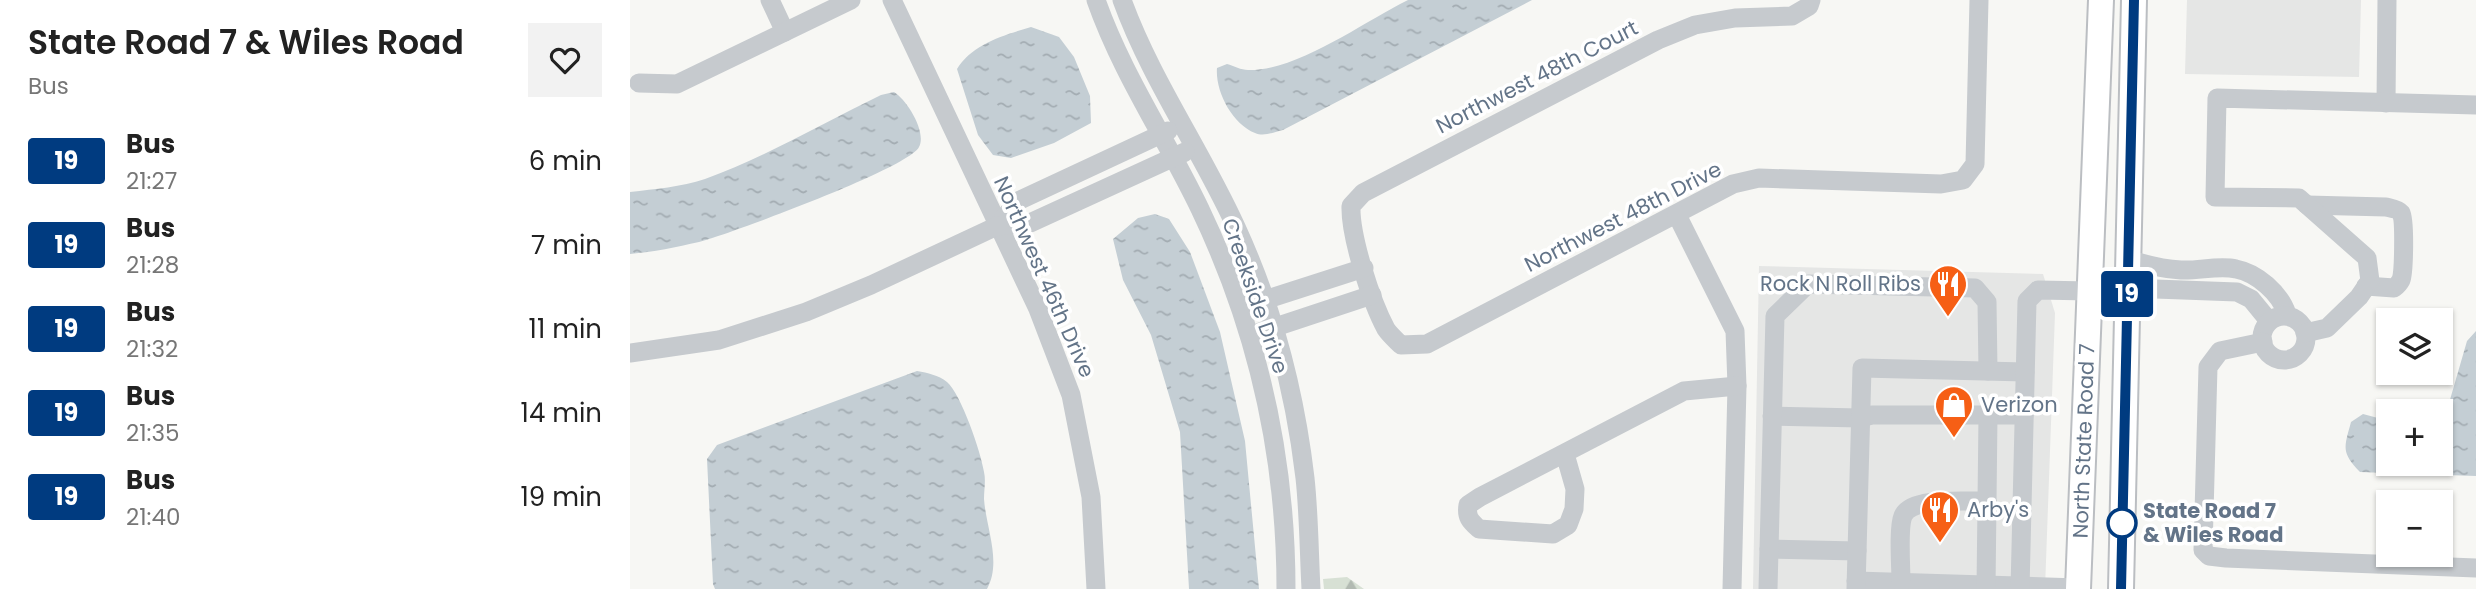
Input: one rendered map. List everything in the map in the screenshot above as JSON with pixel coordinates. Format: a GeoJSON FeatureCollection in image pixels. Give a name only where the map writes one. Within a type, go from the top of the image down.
{"type":"FeatureCollection","features":[{"type":"Feature","properties":{"kind":"main road","name":"North State Road 7"},"geometry":{"type":"LineString","coordinates":[[2078,588],[2101,0]]}},
{"type":"Feature","properties":{"kind":"main road","name":"North State Road 7"},"geometry":{"type":"LineString","coordinates":[[2121,589],[2134,0]]}},
{"type":"Feature","properties":{"kind":"main road"},"geometry":{"type":"LineString","coordinates":[[2094,193],[2107,263],[2119,281],[2128,288]]}},
{"type":"Feature","properties":{"kind":"main road"},"geometry":{"type":"LineString","coordinates":[[2090,292],[2099,299],[2111,320],[2125,391]]}},
{"type":"Feature","properties":{"kind":"street"},"geometry":{"type":"LineString","coordinates":[[770,0],[785,32]]}},
{"type":"Feature","properties":{"kind":"street"},"geometry":{"type":"LineString","coordinates":[[639,83],[677,84],[851,0]]}},
{"type":"Feature","properties":{"kind":"street","name":"Northwest 46th Drive"},"geometry":{"type":"LineString","coordinates":[[892,0],[1038,309],[1071,395],[1091,498],[1096,589]]}},
{"type":"Feature","properties":{"kind":"street","name":"Creekside Drive"},"geometry":{"type":"LineString","coordinates":[[1096,0],[1135,90],[1200,208],[1221,254],[1240,308],[1260,373],[1279,464],[1286,589]]}},
{"type":"Feature","properties":{"kind":"street","name":"Creekside Drive"},"geometry":{"type":"LineString","coordinates":[[1122,0],[1144,54],[1237,230],[1273,328],[1302,455],[1310,527],[1311,589]]}},
{"type":"Feature","properties":{"kind":"street","name":"Northwest 48th Court"},"geometry":{"type":"LineString","coordinates":[[1364,268],[1351,222],[1351,206],[1363,193],[1658,40],[1695,25],[1735,18],[1792,16],[1809,6],[1811,0]]}},
{"type":"Feature","properties":{"kind":"street","name":"Northwest 48th Drive"},"geometry":{"type":"LineString","coordinates":[[1364,268],[1387,330],[1401,345],[1427,344],[1733,184],[1759,178],[1941,184],[1963,180],[1975,164],[1979,0]]}},
{"type":"Feature","properties":{"kind":"street"},"geometry":{"type":"LineString","coordinates":[[2386,103],[2387,0]]}},
{"type":"Feature","properties":{"kind":"street"},"geometry":{"type":"LineString","coordinates":[[2305,333],[2327,328],[2359,297],[2370,281],[2367,258],[2299,198],[2215,197],[2217,98],[2476,105]]}},
{"type":"Feature","properties":{"kind":"street"},"geometry":{"type":"LineString","coordinates":[[997,226],[1018,201],[1182,125]]}},
{"type":"Feature","properties":{"kind":"street"},"geometry":{"type":"LineString","coordinates":[[630,353],[719,340],[806,312],[997,226],[1030,223],[1195,148]]}},
{"type":"Feature","properties":{"kind":"street"},"geometry":{"type":"LineString","coordinates":[[2307,205],[2386,207],[2401,214],[2403,222],[2400,282],[2394,288],[2366,286]]}},
{"type":"Feature","properties":{"kind":"street"},"geometry":{"type":"LineString","coordinates":[[1677,215],[1735,331],[1737,386],[1732,589]]}},
{"type":"Feature","properties":{"kind":"street"},"geometry":{"type":"LineString","coordinates":[[2128,259],[2158,268],[2235,268],[2251,274],[2268,287],[2283,304],[2278,317],[2263,333],[2263,342],[2271,356],[2286,362],[2300,354],[2304,346],[2305,333],[2301,322],[2278,317],[2237,292],[2128,288]]}},
{"type":"Feature","properties":{"kind":"street"},"geometry":{"type":"LineString","coordinates":[[1240,308],[1364,268]]}},
{"type":"Feature","properties":{"kind":"street"},"geometry":{"type":"LineString","coordinates":[[2237,292],[2251,274]]}},
{"type":"Feature","properties":{"kind":"street"},"geometry":{"type":"LineString","coordinates":[[1768,589],[1775,316],[1808,284],[1975,288],[1987,302],[1988,371]]}},
{"type":"Feature","properties":{"kind":"street"},"geometry":{"type":"LineString","coordinates":[[2020,588],[2027,301],[2038,290],[2090,292]]}},
{"type":"Feature","properties":{"kind":"street"},"geometry":{"type":"LineString","coordinates":[[1249,336],[1372,295]]}},
{"type":"Feature","properties":{"kind":"street"},"geometry":{"type":"LineString","coordinates":[[2263,342],[2220,351],[2208,367],[2203,550],[2209,556],[2226,558],[2476,568]]}},
{"type":"Feature","properties":{"kind":"street"},"geometry":{"type":"LineString","coordinates":[[2025,372],[1862,368],[1856,585],[1901,582],[1986,587],[2078,588]]}},
{"type":"Feature","properties":{"kind":"street"},"geometry":{"type":"LineString","coordinates":[[1565,454],[1575,489],[1574,509],[1568,525],[1553,534],[1479,529],[1470,522],[1466,514],[1468,505],[1480,497],[1684,391],[1737,386]]}},
{"type":"Feature","properties":{"kind":"street"},"geometry":{"type":"LineString","coordinates":[[1772,416],[1860,418],[1872,415],[2024,415]]}},
{"type":"Feature","properties":{"kind":"street"},"geometry":{"type":"LineString","coordinates":[[1986,587],[1988,415]]}},
{"type":"Feature","properties":{"kind":"street"},"geometry":{"type":"LineString","coordinates":[[1901,582],[1901,526],[1903,516],[1909,508],[1922,503],[1987,501]]}},
{"type":"Feature","properties":{"kind":"street"},"geometry":{"type":"LineString","coordinates":[[1769,548],[1857,551]]}},
{"type":"Feature","properties":{"kind":"shaded area"},"geometry":{"type":"Polygon","coordinates":[[[2187,0],[2361,0],[2359,77],[2185,74],[2187,0]]]}},
{"type":"Feature","properties":{"kind":"shaded area"},"geometry":{"type":"Polygon","coordinates":[[[1759,266],[2043,274],[2055,313],[2045,589],[1753,589],[1759,266]]]}},
{"type":"Feature","properties":{"kind":"green space"},"geometry":{"type":"Polygon","coordinates":[[[1347,577],[1364,589],[1324,589],[1323,579],[1347,577]]]}},
{"type":"Feature","properties":{"kind":"water"},"geometry":{"type":"Polygon","coordinates":[[[1408,0],[1532,0],[1283,130],[1258,134],[1247,129],[1232,115],[1219,87],[1217,68],[1227,64],[1248,70],[1288,63],[1330,44],[1408,0]]]}},
{"type":"Feature","properties":{"kind":"water"},"geometry":{"type":"Polygon","coordinates":[[[1031,27],[1059,37],[1074,57],[1090,96],[1091,123],[1054,143],[1011,158],[993,155],[978,135],[957,69],[963,60],[980,47],[1031,27]]]}},
{"type":"Feature","properties":{"kind":"water"},"geometry":{"type":"Polygon","coordinates":[[[894,92],[910,109],[920,133],[919,147],[908,157],[853,184],[745,227],[699,242],[630,254],[630,192],[677,186],[705,179],[772,150],[881,95],[894,92]]]}},
{"type":"Feature","properties":{"kind":"water"},"geometry":{"type":"Polygon","coordinates":[[[1155,214],[1169,219],[1190,252],[1220,332],[1245,441],[1259,589],[1189,589],[1180,432],[1151,335],[1123,280],[1113,239],[1138,218],[1155,214]]]}},
{"type":"Feature","properties":{"kind":"water"},"geometry":{"type":"Polygon","coordinates":[[[2476,331],[2476,476],[2453,475],[2453,399],[2450,399],[2467,341],[2476,331]]]}},
{"type":"Feature","properties":{"kind":"water"},"geometry":{"type":"Polygon","coordinates":[[[917,371],[947,382],[964,410],[975,438],[985,475],[985,510],[993,556],[991,579],[987,589],[715,589],[707,459],[717,445],[917,371]]]}},
{"type":"Feature","properties":{"kind":"water"},"geometry":{"type":"Polygon","coordinates":[[[2363,414],[2376,418],[2376,473],[2360,472],[2347,454],[2346,444],[2351,422],[2363,414]]]}},
{"type":"Feature","properties":{"kind":"bus line","name":"19"},"geometry":{"type":"LineString","coordinates":[[2121,589],[2134,0]]}},
{"type":"Feature","properties":{"kind":"place","name":"Rock N Roll Ribs"},"geometry":{"type":"Point","coordinates":[1948,318]}},
{"type":"Feature","properties":{"kind":"place","name":"Verizon"},"geometry":{"type":"Point","coordinates":[1954,439]}},
{"type":"Feature","properties":{"kind":"place","name":"State Road 7 & Wiles Road"},"geometry":{"type":"Point","coordinates":[2122,523]}},
{"type":"Feature","properties":{"kind":"place","name":"Arby's"},"geometry":{"type":"Point","coordinates":[1940,544]}}]}
